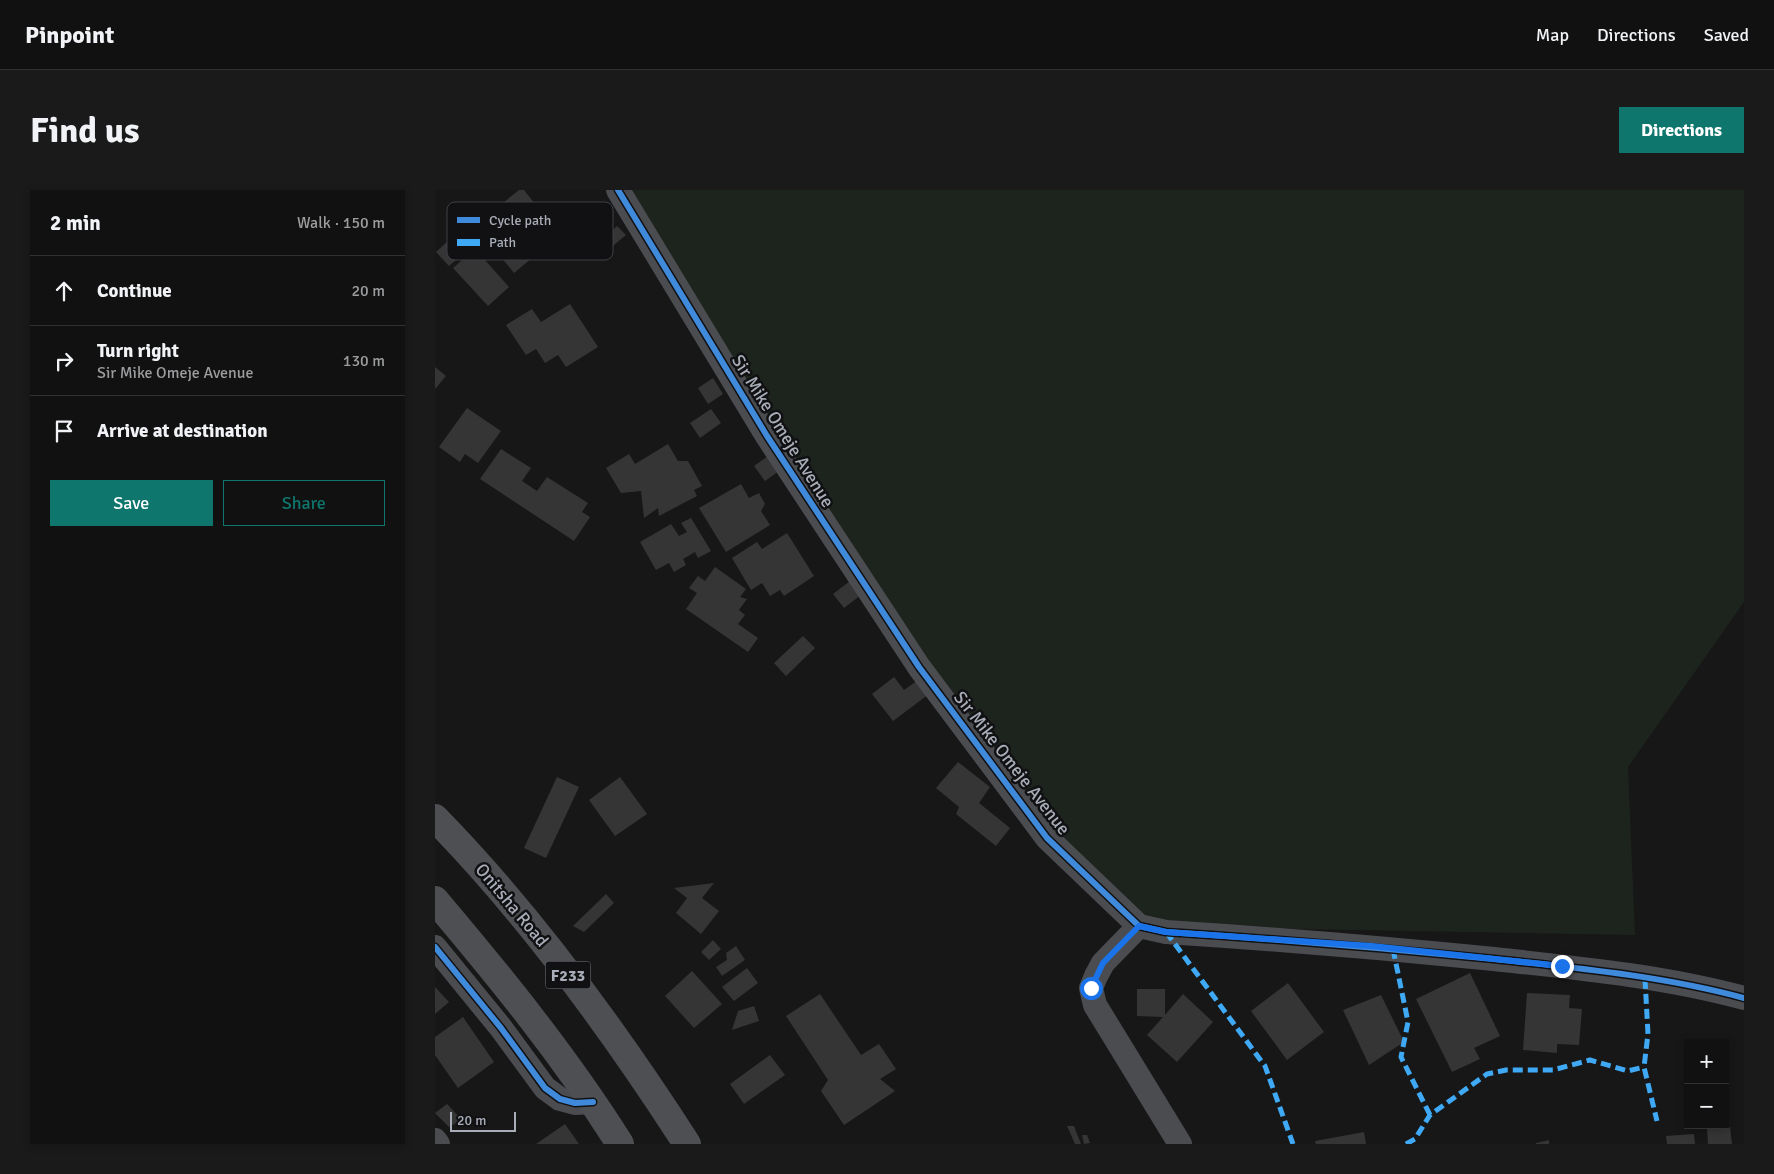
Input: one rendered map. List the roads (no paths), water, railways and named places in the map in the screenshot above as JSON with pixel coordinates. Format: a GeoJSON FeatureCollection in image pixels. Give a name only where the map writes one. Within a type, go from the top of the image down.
{"type":"FeatureCollection","features":[{"type":"Feature","properties":{"kind":"main road","name":"Onitsha Road"},"geometry":{"type":"LineString","coordinates":[[435,818],[462,846],[539,935],[645,1079],[687,1144]]}},
{"type":"Feature","properties":{"kind":"main road"},"geometry":{"type":"LineString","coordinates":[[435,900],[481,955],[593,1102],[620,1144]]}},
{"type":"Feature","properties":{"kind":"street","name":"Sir Mike Omeje Avenue"},"geometry":{"type":"LineString","coordinates":[[618,190],[767,436],[919,667],[1047,838],[1139,926]]}},
{"type":"Feature","properties":{"kind":"street"},"geometry":{"type":"LineString","coordinates":[[1180,1144],[1095,1005],[1091,988],[1103,963],[1139,926],[1166,932],[1372,946],[1562,966],[1710,989],[1744,998]]}},
{"type":"Feature","properties":{"kind":"street"},"geometry":{"type":"LineString","coordinates":[[435,947],[501,1028],[545,1088],[561,1098],[575,1103],[593,1102]]}},
{"type":"Feature","properties":{"kind":"street"},"geometry":{"type":"LineString","coordinates":[[435,1140],[438,1144]]}}]}
